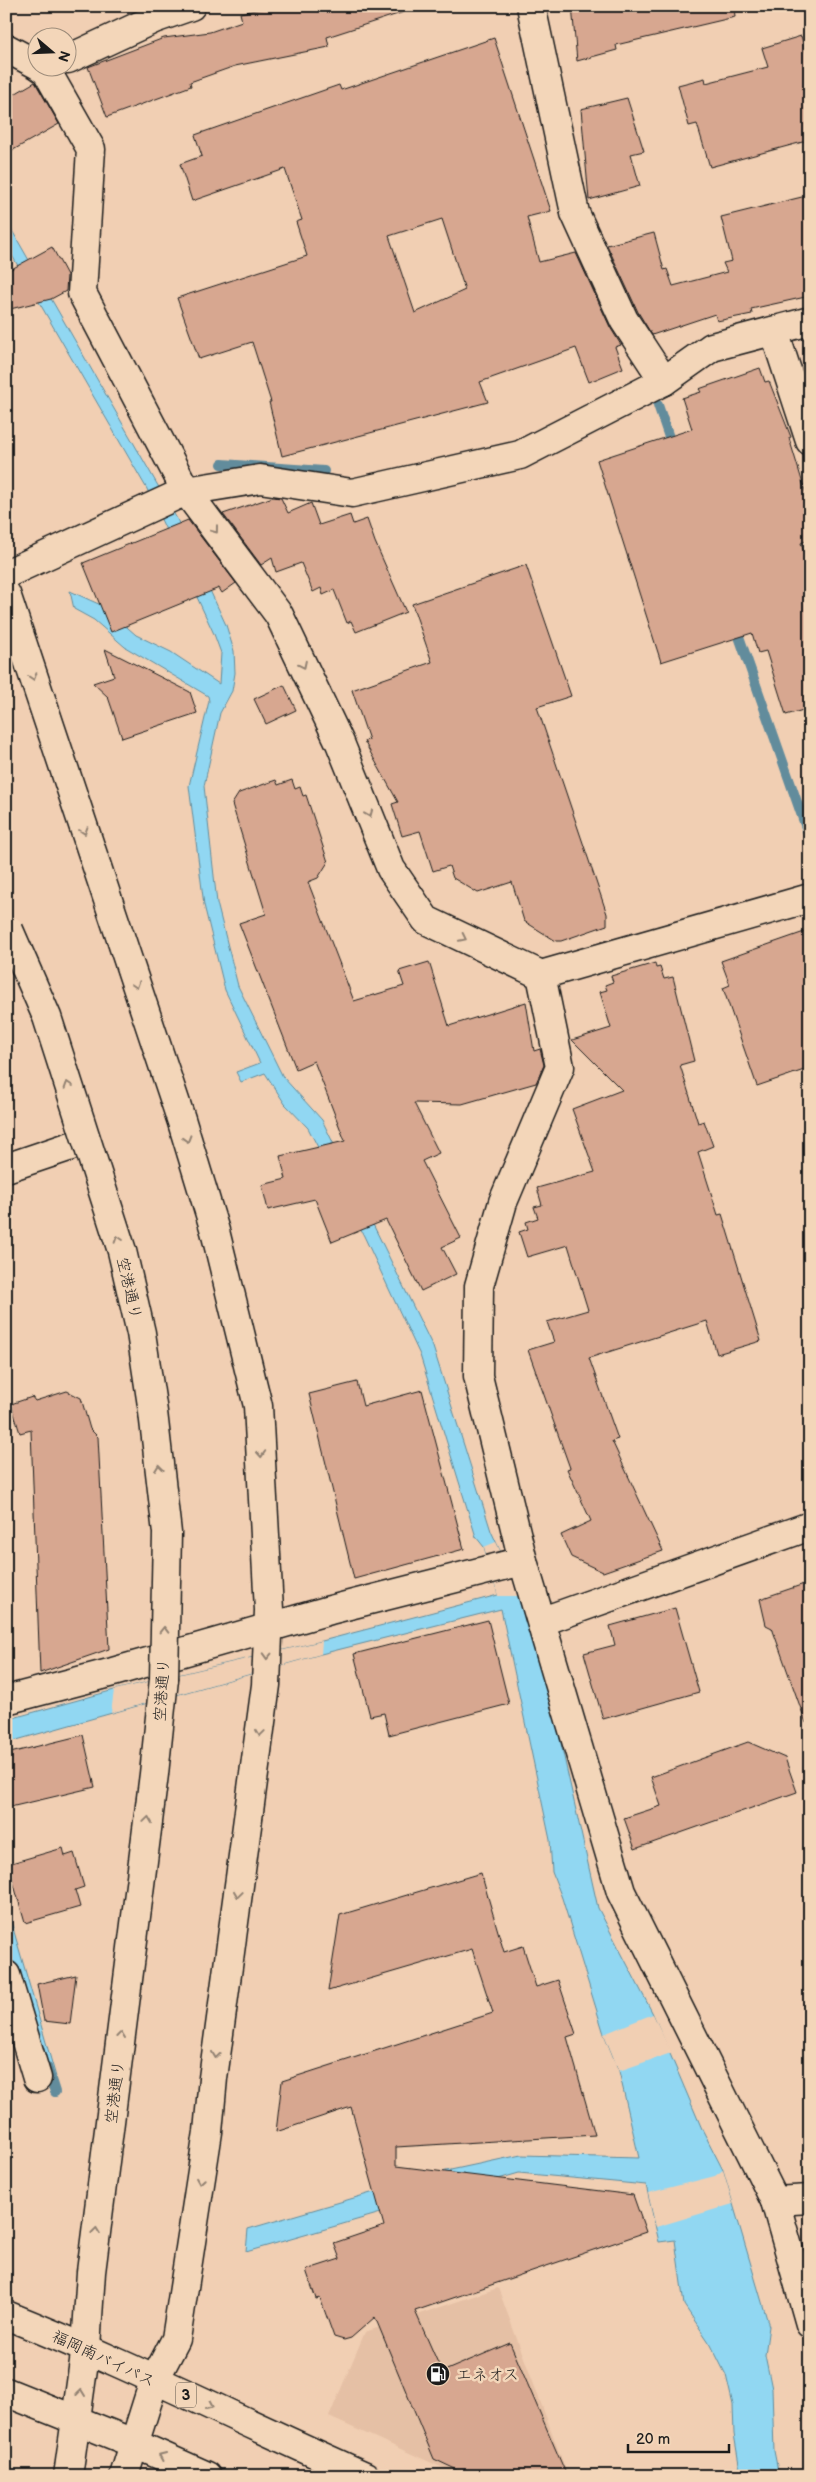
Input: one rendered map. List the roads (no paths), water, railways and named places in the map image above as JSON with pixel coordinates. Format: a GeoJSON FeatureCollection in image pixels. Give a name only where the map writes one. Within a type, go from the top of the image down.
{"type":"FeatureCollection","features":[{"type":"Feature","properties":{"kind":"main road"},"geometry":{"type":"LineString","coordinates":[[78,53],[154,19],[191,6]]}},
{"type":"Feature","properties":{"kind":"main road"},"geometry":{"type":"LineString","coordinates":[[530,6],[575,213],[624,320],[664,382]]}},
{"type":"Feature","properties":{"kind":"main road"},"geometry":{"type":"LineString","coordinates":[[6,48],[28,57]]}},
{"type":"Feature","properties":{"kind":"main road"},"geometry":{"type":"LineString","coordinates":[[55,78],[91,149],[82,293],[169,499],[279,616],[340,742],[391,869],[426,920],[541,975],[810,898]]}},
{"type":"Feature","properties":{"kind":"main road"},"geometry":{"type":"LineString","coordinates":[[6,574],[169,499],[260,479],[352,493],[520,455],[664,382],[712,347],[810,321]]}},
{"type":"Feature","properties":{"kind":"main road"},"geometry":{"type":"LineString","coordinates":[[774,331],[810,441]]}},
{"type":"Feature","properties":{"kind":"main road"},"geometry":{"type":"LineString","coordinates":[[6,594],[181,1119],[215,1231],[258,1406],[265,1505],[269,1628],[266,1684],[213,2078],[208,2132],[176,2340],[154,2381],[124,2476]]}},
{"type":"Feature","properties":{"kind":"main road","name":"空港通り"},"geometry":{"type":"LineString","coordinates":[[8,926],[47,1017],[122,1252],[140,1332],[153,1412],[167,1533],[164,1658],[160,1712],[91,2272],[86,2347],[68,2476]]}},
{"type":"Feature","properties":{"kind":"main road"},"geometry":{"type":"LineString","coordinates":[[541,975],[560,1067],[503,1202],[479,1286],[478,1376],[518,1563],[543,1621],[621,1892],[775,2201],[810,2324]]}},
{"type":"Feature","properties":{"kind":"main road"},"geometry":{"type":"LineString","coordinates":[[6,1168],[86,1141]]}},
{"type":"Feature","properties":{"kind":"main road"},"geometry":{"type":"LineString","coordinates":[[543,1621],[810,1526]]}},
{"type":"Feature","properties":{"kind":"main road"},"geometry":{"type":"LineString","coordinates":[[6,1700],[269,1628],[518,1563]]}},
{"type":"Feature","properties":{"kind":"main road"},"geometry":{"type":"LineString","coordinates":[[6,1975],[37,2078]]}},
{"type":"Feature","properties":{"kind":"main road"},"geometry":{"type":"LineString","coordinates":[[775,2201],[810,2199]]}},
{"type":"Feature","properties":{"kind":"main road","name":"福岡南バイパス"},"geometry":{"type":"LineString","coordinates":[[6,2315],[86,2347],[154,2381],[365,2476]]}},
{"type":"Feature","properties":{"kind":"main road"},"geometry":{"type":"LineString","coordinates":[[6,2392],[133,2443],[207,2476]]}},
{"type":"Feature","properties":{"kind":"water"},"geometry":{"type":"Polygon","coordinates":[[[6,220],[177,519],[226,625],[234,651],[235,673],[232,691],[220,713],[204,786],[217,903],[238,986],[283,1077],[322,1120],[433,1347],[491,1531],[534,1624],[598,1908],[653,2014],[702,2129],[723,2170],[769,2326],[765,2355],[772,2389],[774,2451],[779,2476],[741,2476],[734,2434],[733,2405],[726,2375],[711,2345],[684,2305],[675,2240],[659,2242],[646,2185],[519,2173],[246,2252],[248,2229],[446,2171],[521,2155],[639,2158],[619,2071],[604,2034],[562,1898],[552,1872],[550,1840],[501,1609],[321,1654],[6,1743],[6,1720],[114,1690],[322,1641],[498,1595],[484,1547],[476,1537],[420,1355],[364,1236],[308,1128],[285,1104],[265,1073],[241,1082],[236,1072],[260,1063],[225,990],[204,905],[189,786],[209,701],[208,696],[125,647],[94,620],[74,609],[70,591],[103,606],[136,635],[171,652],[219,684],[221,653],[147,489],[6,245],[6,220]]]}},
{"type":"Feature","properties":{"kind":"water"},"geometry":{"type":"Polygon","coordinates":[[[6,1904],[56,2077],[47,2082],[6,1946],[6,1904]]]}},
{"type":"Feature","properties":{"kind":"waterway"},"geometry":{"type":"LineString","coordinates":[[658,405],[673,449]]}},
{"type":"Feature","properties":{"kind":"waterway"},"geometry":{"type":"LineString","coordinates":[[222,464],[324,471]]}},
{"type":"Feature","properties":{"kind":"waterway"},"geometry":{"type":"LineString","coordinates":[[735,625],[810,839]]}},
{"type":"Feature","properties":{"kind":"waterway"},"geometry":{"type":"LineString","coordinates":[[47,2067],[55,2092]]}},
{"type":"Feature","properties":{"kind":"place","name":"エネオス"},"geometry":{"type":"Point","coordinates":[438,2374]}}]}
